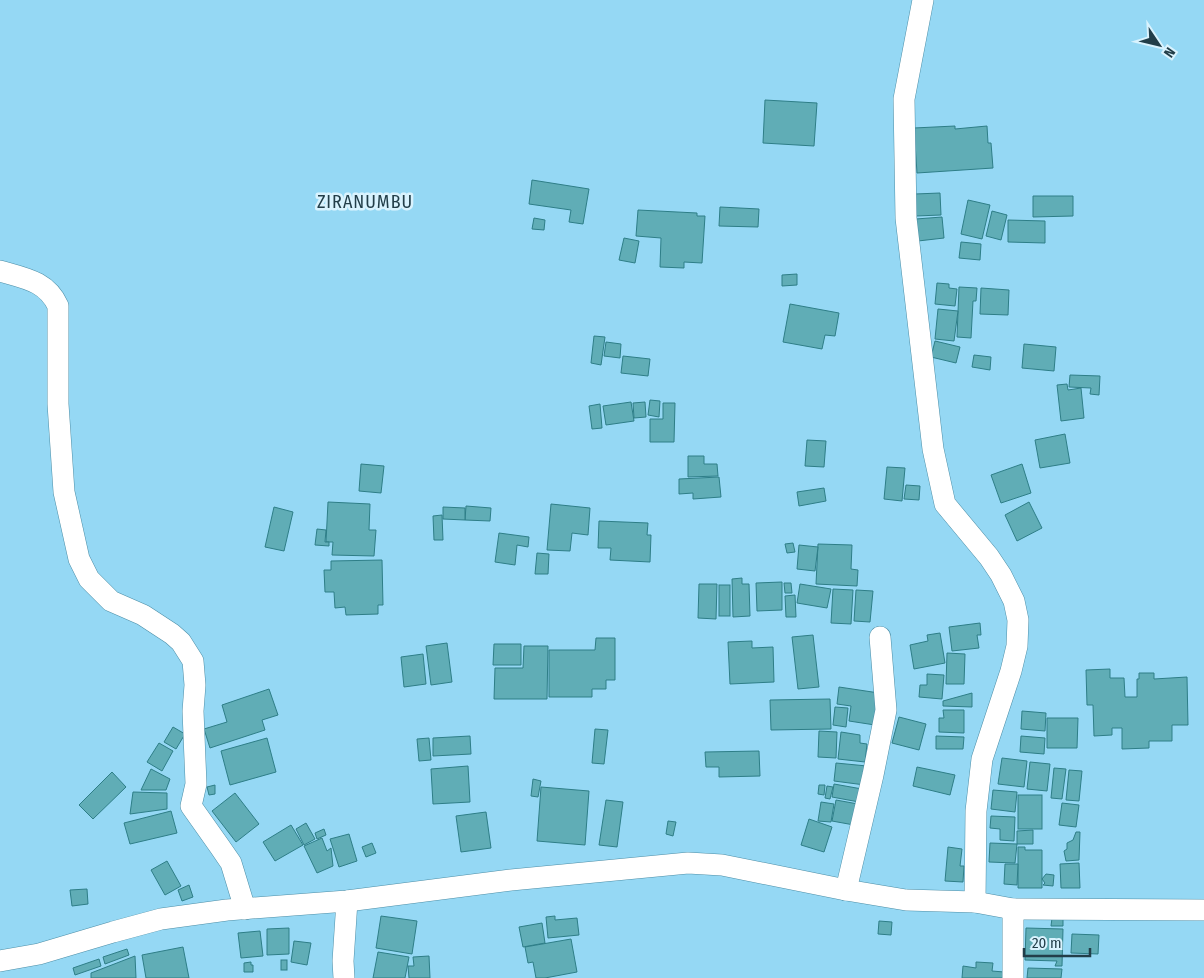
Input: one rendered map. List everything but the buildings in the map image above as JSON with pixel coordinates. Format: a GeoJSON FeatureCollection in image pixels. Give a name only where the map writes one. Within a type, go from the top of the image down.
{"type":"FeatureCollection","features":[{"type":"Feature","properties":{"kind":"street"},"geometry":{"type":"LineString","coordinates":[[923,0],[904,99],[906,218],[933,449],[945,504],[989,557],[1001,575],[1014,602],[1018,620],[1017,646],[1011,671],[982,759],[976,811],[975,902]]}},
{"type":"Feature","properties":{"kind":"street"},"geometry":{"type":"LineString","coordinates":[[0,271],[43,286],[53,296],[58,306],[58,404],[64,492],[79,559],[89,579],[111,601],[143,615],[172,634],[181,642],[193,660],[196,784],[191,806],[230,863],[245,909]]}},
{"type":"Feature","properties":{"kind":"street"},"geometry":{"type":"LineString","coordinates":[[846,890],[886,710],[880,637]]}},
{"type":"Feature","properties":{"kind":"street"},"geometry":{"type":"LineString","coordinates":[[0,961],[39,954],[161,919],[245,909],[347,901],[511,880],[688,863],[722,866],[906,900],[975,902],[1013,909],[1204,910]]}},
{"type":"Feature","properties":{"kind":"street"},"geometry":{"type":"LineString","coordinates":[[344,978],[343,961],[347,901]]}},
{"type":"Feature","properties":{"kind":"street"},"geometry":{"type":"LineString","coordinates":[[1013,909],[1014,978]]}},
{"type":"Feature","properties":{"kind":"district","name":"ZIRANUMBU"},"geometry":{"type":"Point","coordinates":[365,202]}}]}
